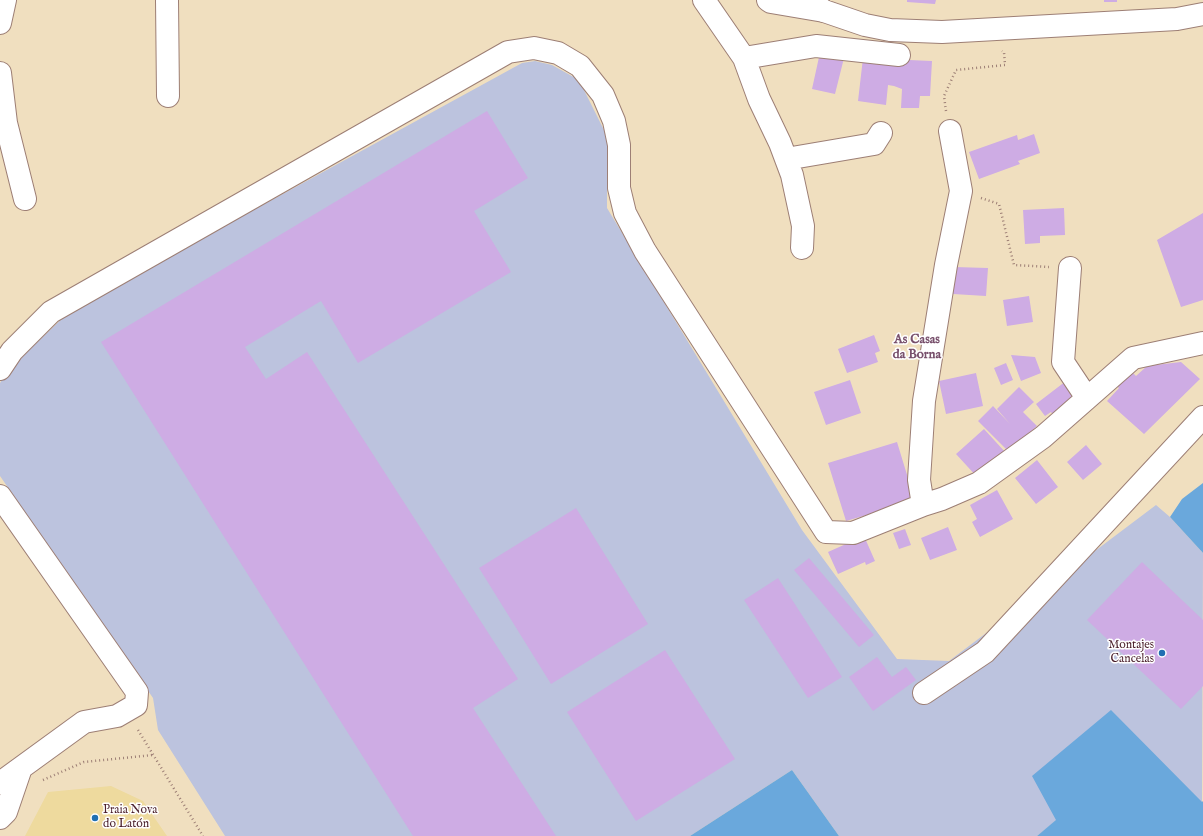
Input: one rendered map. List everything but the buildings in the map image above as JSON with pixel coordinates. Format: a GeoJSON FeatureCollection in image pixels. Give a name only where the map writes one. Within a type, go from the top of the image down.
{"type":"FeatureCollection","features":[{"type":"Feature","properties":{"kind":"street"},"geometry":{"type":"LineString","coordinates":[[0,23],[5,0]]}},
{"type":"Feature","properties":{"kind":"street"},"geometry":{"type":"LineString","coordinates":[[166,0],[168,96]]}},
{"type":"Feature","properties":{"kind":"street"},"geometry":{"type":"LineString","coordinates":[[704,0],[744,58],[759,99],[780,142],[792,175],[803,226],[802,248]]}},
{"type":"Feature","properties":{"kind":"street"},"geometry":{"type":"LineString","coordinates":[[768,0],[771,2],[816,6],[865,25],[890,30],[942,32],[1177,19],[1203,14]]}},
{"type":"Feature","properties":{"kind":"street"},"geometry":{"type":"LineString","coordinates":[[744,58],[816,46],[899,55]]}},
{"type":"Feature","properties":{"kind":"street"},"geometry":{"type":"LineString","coordinates":[[0,369],[12,351],[51,312],[508,52],[534,48],[558,53],[580,66],[602,95],[614,121],[618,139],[619,188],[625,213],[645,251],[826,532],[853,533],[942,499],[979,483],[1042,437],[1133,358],[1203,343]]}},
{"type":"Feature","properties":{"kind":"street"},"geometry":{"type":"LineString","coordinates":[[0,73],[6,123],[24,199]]}},
{"type":"Feature","properties":{"kind":"street"},"geometry":{"type":"LineString","coordinates":[[922,506],[919,480],[924,401],[946,265],[961,191],[950,131]]}},
{"type":"Feature","properties":{"kind":"street"},"geometry":{"type":"LineString","coordinates":[[786,159],[874,144],[881,133]]}},
{"type":"Feature","properties":{"kind":"street"},"geometry":{"type":"LineString","coordinates":[[1070,268],[1063,362],[1087,398]]}},
{"type":"Feature","properties":{"kind":"street"},"geometry":{"type":"LineString","coordinates":[[924,693],[985,652],[1203,417]]}},
{"type":"Feature","properties":{"kind":"street"},"geometry":{"type":"LineString","coordinates":[[0,496],[137,692],[136,705],[117,716],[84,722],[0,783]]}},
{"type":"Feature","properties":{"kind":"street"},"geometry":{"type":"LineString","coordinates":[[0,818],[6,812],[21,768]]}},
{"type":"Feature","properties":{"kind":"path"},"geometry":{"type":"LineString","coordinates":[[950,131],[944,96],[956,70],[1005,65],[1004,52],[999,50]]}},
{"type":"Feature","properties":{"kind":"path"},"geometry":{"type":"LineString","coordinates":[[961,191],[999,204],[1014,265],[1070,268]]}},
{"type":"Feature","properties":{"kind":"path"},"geometry":{"type":"LineString","coordinates":[[126,710],[203,836]]}},
{"type":"Feature","properties":{"kind":"path"},"geometry":{"type":"LineString","coordinates":[[39,782],[84,762],[153,755]]}},
{"type":"Feature","properties":{"kind":"shaded area"},"geometry":{"type":"Polygon","coordinates":[[[535,61],[552,65],[579,80],[607,136],[607,208],[802,530],[897,659],[949,661],[1156,505],[1170,517],[1203,553],[1202,802],[1057,820],[1037,836],[839,836],[792,770],[690,836],[225,836],[158,730],[153,698],[0,476],[0,383],[8,370],[71,310],[522,63],[535,61]]]}},
{"type":"Feature","properties":{"kind":"sand","name":"Praia Nova do Latón"},"geometry":{"type":"Polygon","coordinates":[[[111,786],[143,801],[167,836],[25,836],[48,792],[111,786]]]}},
{"type":"Feature","properties":{"kind":"water"},"geometry":{"type":"Polygon","coordinates":[[[1203,483],[1203,553],[1170,517],[1182,499],[1203,483]]]}},
{"type":"Feature","properties":{"kind":"water"},"geometry":{"type":"Polygon","coordinates":[[[1111,710],[1202,802],[1203,801],[1203,836],[1037,836],[1056,820],[1032,776],[1111,710]]]}},
{"type":"Feature","properties":{"kind":"water"},"geometry":{"type":"Polygon","coordinates":[[[792,770],[839,836],[690,836],[792,770]]]}},
{"type":"Feature","properties":{"kind":"place","name":"Montajes Cancelas"},"geometry":{"type":"Point","coordinates":[1162,653]}},
{"type":"Feature","properties":{"kind":"place","name":"Praia Nova do Latón"},"geometry":{"type":"Point","coordinates":[95,818]}},
{"type":"Feature","properties":{"kind":"district","name":"As Casas da Borna"},"geometry":{"type":"Point","coordinates":[917,348]}}]}
